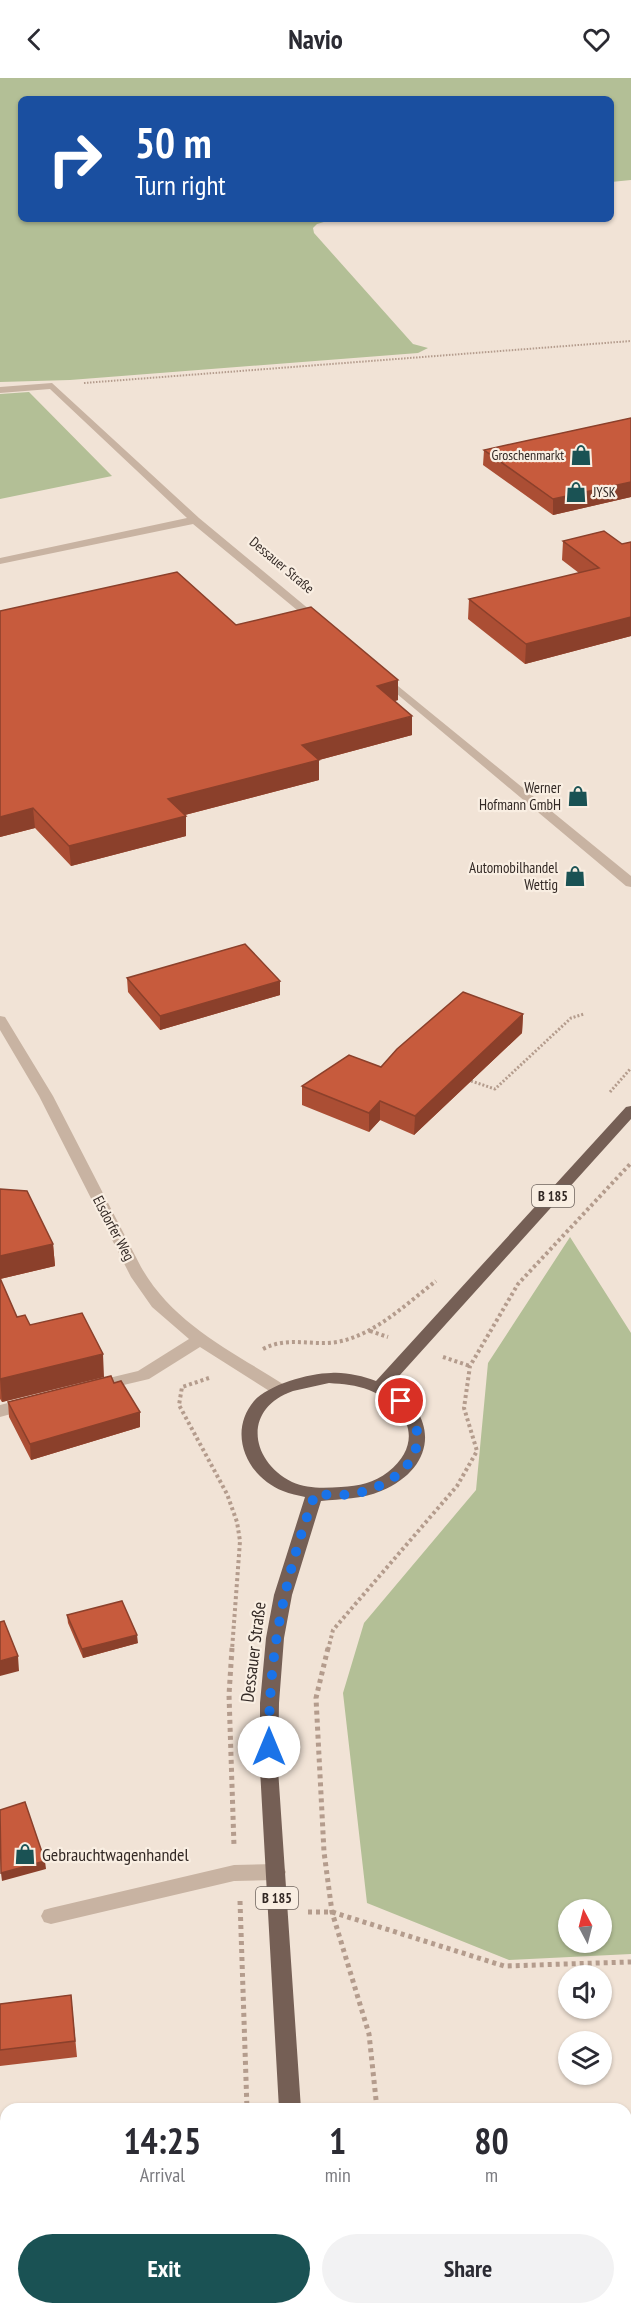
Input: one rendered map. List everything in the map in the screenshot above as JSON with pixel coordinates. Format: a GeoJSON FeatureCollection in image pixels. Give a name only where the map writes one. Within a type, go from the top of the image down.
{"type":"FeatureCollection","features":[{"type":"Feature","properties":{"kind":"main road","name":"B 185"},"geometry":{"type":"LineString","coordinates":[[379,1388],[631,1110]]}},
{"type":"Feature","properties":{"kind":"main road"},"geometry":{"type":"LineString","coordinates":[[329,1378],[346,1379],[379,1388],[401,1401],[415,1420],[418,1435],[416,1450],[409,1464],[396,1476],[379,1486],[359,1492],[337,1495],[315,1494],[279,1483],[255,1462],[249,1449],[247,1436],[249,1422],[256,1410],[280,1390],[312,1380],[329,1378]]}},
{"type":"Feature","properties":{"kind":"main road","name":"Dessauer Straße"},"geometry":{"type":"LineString","coordinates":[[290,2103],[269,1769],[272,1656],[283,1594],[315,1494]]}},
{"type":"Feature","properties":{"kind":"street"},"geometry":{"type":"LineString","coordinates":[[0,390],[51,386]]}},
{"type":"Feature","properties":{"kind":"street","name":"Dessauer Straße"},"geometry":{"type":"LineString","coordinates":[[51,386],[195,519],[327,630]]}},
{"type":"Feature","properties":{"kind":"street"},"geometry":{"type":"LineString","coordinates":[[0,561],[195,519]]}},
{"type":"Feature","properties":{"kind":"street"},"geometry":{"type":"LineString","coordinates":[[373,668],[631,883]]}},
{"type":"Feature","properties":{"kind":"street","name":"Elsdorfer Weg"},"geometry":{"type":"LineString","coordinates":[[0,1020],[41,1084],[140,1276],[156,1301],[173,1319],[200,1340],[280,1390]]}},
{"type":"Feature","properties":{"kind":"street"},"geometry":{"type":"LineString","coordinates":[[77,1391],[143,1375],[200,1340]]}},
{"type":"Feature","properties":{"kind":"street"},"geometry":{"type":"LineString","coordinates":[[0,1411],[44,1400]]}},
{"type":"Feature","properties":{"kind":"street"},"geometry":{"type":"LineString","coordinates":[[51,1916],[224,1875],[276,1872]]}},
{"type":"Feature","properties":{"kind":"path"},"geometry":{"type":"LineString","coordinates":[[51,386],[631,341]]}},
{"type":"Feature","properties":{"kind":"path"},"geometry":{"type":"LineString","coordinates":[[471,1081],[495,1089],[571,1018],[584,1014]]}},
{"type":"Feature","properties":{"kind":"path"},"geometry":{"type":"LineString","coordinates":[[376,2103],[369,2034],[332,1912],[324,1852],[316,1698],[333,1630],[457,1486],[477,1451],[464,1408],[470,1366],[518,1284],[631,1163]]}},
{"type":"Feature","properties":{"kind":"path"},"geometry":{"type":"LineString","coordinates":[[332,1912],[504,1966],[631,1962]]}},
{"type":"Feature","properties":{"kind":"green space"},"geometry":{"type":"Polygon","coordinates":[[[0,78],[631,78],[631,180],[614,182],[614,96],[18,96],[18,222],[324,222],[313,228],[314,233],[413,344],[428,348],[418,353],[70,380],[0,382],[0,78]]]}},
{"type":"Feature","properties":{"kind":"green space"},"geometry":{"type":"Polygon","coordinates":[[[29,392],[112,476],[0,499],[0,394],[29,392]]]}},
{"type":"Feature","properties":{"kind":"green space"},"geometry":{"type":"Polygon","coordinates":[[[570,1237],[631,1333],[631,1954],[509,1960],[367,1903],[343,1693],[364,1623],[476,1490],[488,1363],[570,1237]]]}},
{"type":"Feature","properties":{"kind":"building"},"geometry":{"type":"Polygon","coordinates":[[[631,418],[631,482],[553,499],[484,450],[631,418]]]}},
{"type":"Feature","properties":{"kind":"building"},"geometry":{"type":"Polygon","coordinates":[[[604,531],[622,544],[631,542],[631,617],[526,644],[469,599],[599,568],[563,541],[604,531]]]}},
{"type":"Feature","properties":{"kind":"building"},"geometry":{"type":"Polygon","coordinates":[[[177,572],[236,625],[311,607],[398,680],[377,686],[412,716],[302,745],[319,760],[168,799],[186,816],[69,846],[33,808],[0,817],[0,611],[177,572]]]}},
{"type":"Feature","properties":{"kind":"building"},"geometry":{"type":"Polygon","coordinates":[[[245,944],[280,981],[160,1016],[127,978],[245,944]]]}},
{"type":"Feature","properties":{"kind":"building"},"geometry":{"type":"Polygon","coordinates":[[[463,992],[523,1014],[415,1116],[380,1101],[369,1113],[302,1086],[349,1055],[381,1067],[397,1049],[463,992]]]}},
{"type":"Feature","properties":{"kind":"building"},"geometry":{"type":"Polygon","coordinates":[[[0,1189],[27,1191],[53,1244],[0,1256],[0,1189]]]}},
{"type":"Feature","properties":{"kind":"building"},"geometry":{"type":"Polygon","coordinates":[[[0,1278],[17,1317],[25,1315],[30,1325],[82,1313],[103,1354],[0,1379],[0,1278]]]}},
{"type":"Feature","properties":{"kind":"building"},"geometry":{"type":"Polygon","coordinates":[[[111,1376],[114,1383],[121,1381],[140,1412],[30,1444],[8,1402],[111,1376]]]}},
{"type":"Feature","properties":{"kind":"building"},"geometry":{"type":"Polygon","coordinates":[[[122,1601],[137,1635],[82,1649],[67,1615],[122,1601]]]}},
{"type":"Feature","properties":{"kind":"building"},"geometry":{"type":"Polygon","coordinates":[[[4,1621],[18,1656],[0,1661],[0,1622],[4,1621]]]}},
{"type":"Feature","properties":{"kind":"building"},"geometry":{"type":"Polygon","coordinates":[[[25,1802],[45,1861],[1,1873],[0,1810],[25,1802]]]}},
{"type":"Feature","properties":{"kind":"building"},"geometry":{"type":"Polygon","coordinates":[[[71,1995],[75,2041],[0,2050],[0,2004],[71,1995]]]}},
{"type":"Feature","properties":{"kind":"place","name":"Groschenmarkt"},"geometry":{"type":"Point","coordinates":[581,455]}},
{"type":"Feature","properties":{"kind":"place","name":"JYSK"},"geometry":{"type":"Point","coordinates":[576,492]}},
{"type":"Feature","properties":{"kind":"place","name":"Werner Hofmann GmbH"},"geometry":{"type":"Point","coordinates":[578,796]}},
{"type":"Feature","properties":{"kind":"place","name":"Automobilhandel Wettig"},"geometry":{"type":"Point","coordinates":[575,876]}},
{"type":"Feature","properties":{"kind":"place","name":"Gebrauchtwagenhandel"},"geometry":{"type":"Point","coordinates":[25,1854]}},
{"type":"Feature","properties":{"kind":"route"},"geometry":{"type":"LineString","coordinates":[[269,1747],[270,1688],[276,1627],[291,1564],[315,1494],[337,1495],[379,1486],[396,1476],[409,1464],[416,1450],[418,1435],[415,1420],[401,1401]]}}]}
